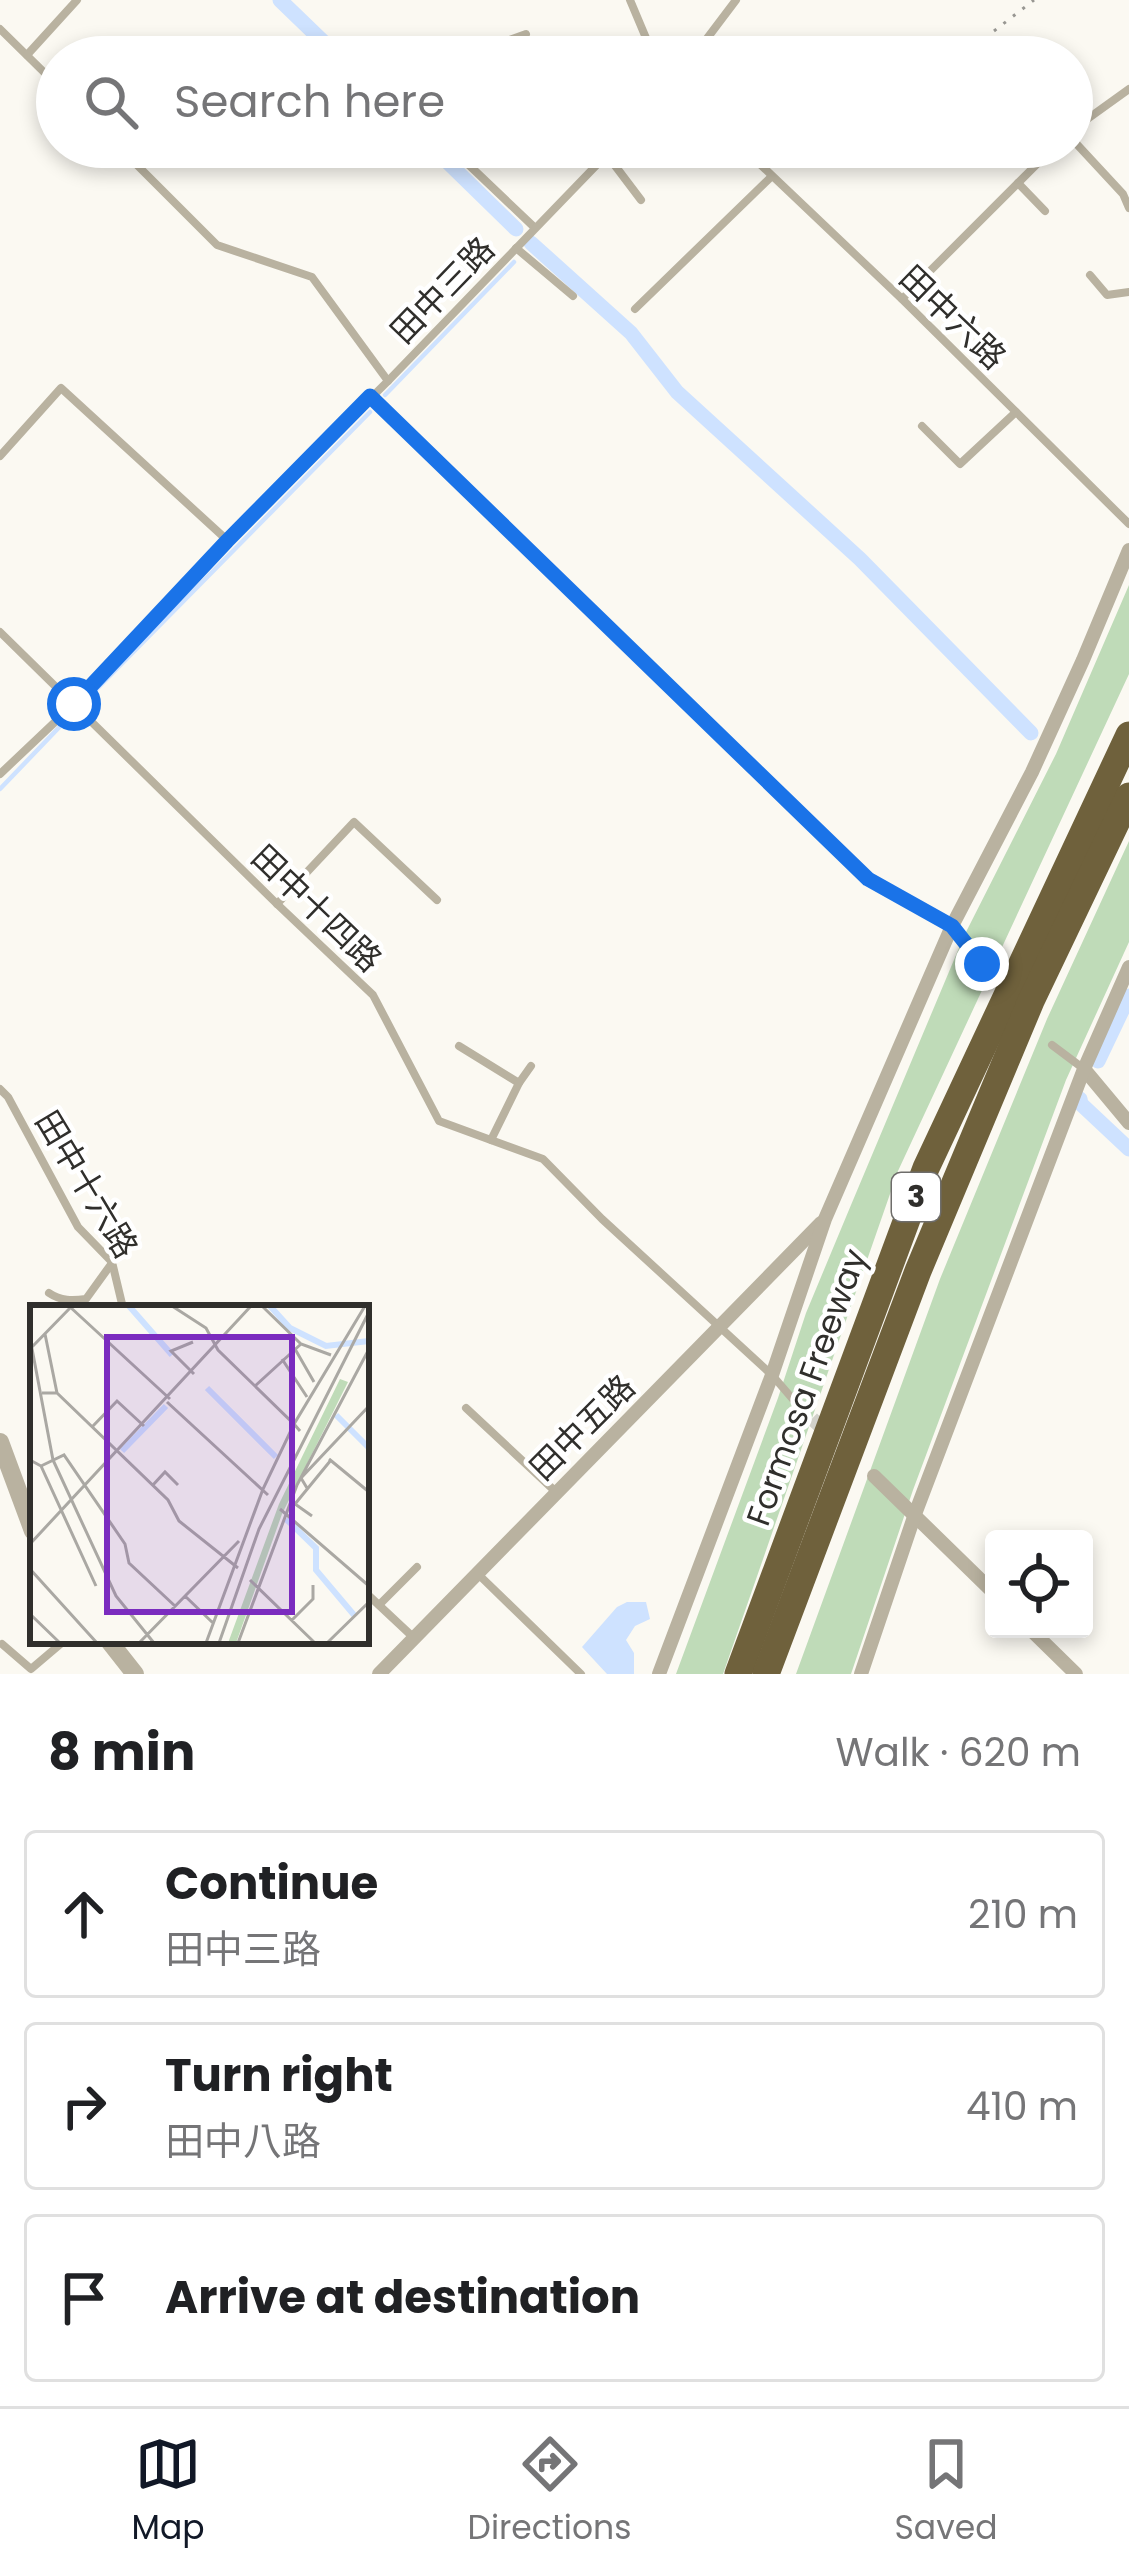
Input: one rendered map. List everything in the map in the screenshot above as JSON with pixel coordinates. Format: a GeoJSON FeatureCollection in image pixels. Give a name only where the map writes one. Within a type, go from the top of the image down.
{"type":"FeatureCollection","features":[{"type":"Feature","properties":{"kind":"highway","name":"Formosa Freeway"},"geometry":{"type":"LineString","coordinates":[[738,1674],[926,1168],[1129,736]]}},
{"type":"Feature","properties":{"kind":"highway","name":"Formosa Freeway"},"geometry":{"type":"LineString","coordinates":[[766,1674],[918,1271],[1031,1001],[1129,796]]}},
{"type":"Feature","properties":{"kind":"street"},"geometry":{"type":"LineString","coordinates":[[659,1674],[772,1375],[825,1219],[952,926],[1031,772],[1129,550]]}},
{"type":"Feature","properties":{"kind":"street"},"geometry":{"type":"LineString","coordinates":[[861,1674],[915,1514],[1084,1069],[1129,967]]}},
{"type":"Feature","properties":{"kind":"street"},"geometry":{"type":"LineString","coordinates":[[1084,1069],[1129,1123]]}},
{"type":"Feature","properties":{"kind":"street","name":"田中五路"},"geometry":{"type":"LineString","coordinates":[[379,1674],[825,1219]]}},
{"type":"Feature","properties":{"kind":"street"},"geometry":{"type":"LineString","coordinates":[[2,1454],[30,1524]]}},
{"type":"Feature","properties":{"kind":"street"},"geometry":{"type":"LineString","coordinates":[[874,1476],[985,1584]]}},
{"type":"Feature","properties":{"kind":"street"},"geometry":{"type":"LineString","coordinates":[[1039,1638],[1076,1674]]}},
{"type":"Feature","properties":{"kind":"street"},"geometry":{"type":"LineString","coordinates":[[111,1644],[135,1674]]}},
{"type":"Feature","properties":{"kind":"lane"},"geometry":{"type":"LineString","coordinates":[[44,36],[77,0]]}},
{"type":"Feature","properties":{"kind":"lane"},"geometry":{"type":"LineString","coordinates":[[630,0],[645,36]]}},
{"type":"Feature","properties":{"kind":"lane"},"geometry":{"type":"LineString","coordinates":[[709,36],[736,0]]}},
{"type":"Feature","properties":{"kind":"lane"},"geometry":{"type":"LineString","coordinates":[[0,29],[36,64]]}},
{"type":"Feature","properties":{"kind":"lane"},"geometry":{"type":"LineString","coordinates":[[520,36],[526,34]]}},
{"type":"Feature","properties":{"kind":"lane"},"geometry":{"type":"LineString","coordinates":[[27,55],[36,45]]}},
{"type":"Feature","properties":{"kind":"lane"},"geometry":{"type":"LineString","coordinates":[[1093,117],[1129,89]]}},
{"type":"Feature","properties":{"kind":"lane"},"geometry":{"type":"LineString","coordinates":[[1093,159],[1129,208]]}},
{"type":"Feature","properties":{"kind":"lane"},"geometry":{"type":"LineString","coordinates":[[140,168],[217,245],[312,278],[388,381]]}},
{"type":"Feature","properties":{"kind":"lane"},"geometry":{"type":"LineString","coordinates":[[472,168],[534,227]]}},
{"type":"Feature","properties":{"kind":"lane","name":"田中三路"},"geometry":{"type":"LineString","coordinates":[[0,774],[74,704],[593,168]]}},
{"type":"Feature","properties":{"kind":"lane"},"geometry":{"type":"LineString","coordinates":[[621,168],[641,200]]}},
{"type":"Feature","properties":{"kind":"lane","name":"田中六路"},"geometry":{"type":"LineString","coordinates":[[763,168],[1129,524]]}},
{"type":"Feature","properties":{"kind":"lane"},"geometry":{"type":"LineString","coordinates":[[902,299],[1033,168]]}},
{"type":"Feature","properties":{"kind":"lane"},"geometry":{"type":"LineString","coordinates":[[635,309],[772,177]]}},
{"type":"Feature","properties":{"kind":"lane"},"geometry":{"type":"LineString","coordinates":[[1018,183],[1045,211]]}},
{"type":"Feature","properties":{"kind":"lane"},"geometry":{"type":"LineString","coordinates":[[516,248],[573,296]]}},
{"type":"Feature","properties":{"kind":"lane"},"geometry":{"type":"LineString","coordinates":[[1090,275],[1107,295],[1129,292]]}},
{"type":"Feature","properties":{"kind":"lane"},"geometry":{"type":"LineString","coordinates":[[0,456],[62,388],[227,541]]}},
{"type":"Feature","properties":{"kind":"lane"},"geometry":{"type":"LineString","coordinates":[[370,396],[868,879],[952,926],[982,964]]}},
{"type":"Feature","properties":{"kind":"lane"},"geometry":{"type":"LineString","coordinates":[[922,426],[960,464],[1016,412]]}},
{"type":"Feature","properties":{"kind":"lane","name":"田中十四路"},"geometry":{"type":"LineString","coordinates":[[0,632],[374,995],[439,1121],[543,1159],[797,1404]]}},
{"type":"Feature","properties":{"kind":"lane"},"geometry":{"type":"LineString","coordinates":[[277,904],[355,822],[437,900]]}},
{"type":"Feature","properties":{"kind":"lane"},"geometry":{"type":"LineString","coordinates":[[1052,1045],[1084,1069]]}},
{"type":"Feature","properties":{"kind":"lane"},"geometry":{"type":"LineString","coordinates":[[459,1046],[519,1083]]}},
{"type":"Feature","properties":{"kind":"lane"},"geometry":{"type":"LineString","coordinates":[[491,1140],[531,1066]]}},
{"type":"Feature","properties":{"kind":"lane","name":"田中十六路"},"geometry":{"type":"LineString","coordinates":[[0,1089],[78,1227],[112,1262],[122,1305]]}},
{"type":"Feature","properties":{"kind":"lane"},"geometry":{"type":"LineString","coordinates":[[49,1293],[72,1301],[86,1299],[112,1262]]}},
{"type":"Feature","properties":{"kind":"lane"},"geometry":{"type":"LineString","coordinates":[[466,1408],[556,1492]]}},
{"type":"Feature","properties":{"kind":"lane"},"geometry":{"type":"LineString","coordinates":[[379,1605],[416,1567]]}},
{"type":"Feature","properties":{"kind":"lane"},"geometry":{"type":"LineString","coordinates":[[478,1573],[581,1674]]}},
{"type":"Feature","properties":{"kind":"lane"},"geometry":{"type":"LineString","coordinates":[[369,1596],[414,1638]]}},
{"type":"Feature","properties":{"kind":"lane"},"geometry":{"type":"LineString","coordinates":[[2,1643],[31,1669],[60,1644]]}},
{"type":"Feature","properties":{"kind":"path"},"geometry":{"type":"LineString","coordinates":[[994,31],[1034,0]]}},
{"type":"Feature","properties":{"kind":"green space"},"geometry":{"type":"Polygon","coordinates":[[[1129,585],[1129,674],[898,1171],[723,1674],[676,1674],[806,1313],[964,936],[1056,754],[1129,585]]]}},
{"type":"Feature","properties":{"kind":"green space"},"geometry":{"type":"Polygon","coordinates":[[[1129,841],[1129,942],[1066,1080],[913,1490],[851,1674],[796,1674],[940,1279],[1047,1019],[1129,841]]]}},
{"type":"Feature","properties":{"kind":"water"},"geometry":{"type":"Polygon","coordinates":[[[627,1602],[646,1602],[650,1619],[635,1626],[626,1640],[634,1653],[634,1674],[607,1674],[582,1647],[627,1602]]]}},
{"type":"Feature","properties":{"kind":"waterway"},"geometry":{"type":"LineString","coordinates":[[280,0],[317,36]]}},
{"type":"Feature","properties":{"kind":"waterway"},"geometry":{"type":"LineString","coordinates":[[454,168],[516,229]]}},
{"type":"Feature","properties":{"kind":"waterway"},"geometry":{"type":"LineString","coordinates":[[531,243],[631,333],[677,392],[860,559],[1031,733]]}},
{"type":"Feature","properties":{"kind":"waterway"},"geometry":{"type":"LineString","coordinates":[[385,395],[514,262]]}},
{"type":"Feature","properties":{"kind":"waterway"},"geometry":{"type":"LineString","coordinates":[[86,700],[370,412]]}},
{"type":"Feature","properties":{"kind":"waterway"},"geometry":{"type":"LineString","coordinates":[[0,789],[70,716]]}},
{"type":"Feature","properties":{"kind":"waterway"},"geometry":{"type":"LineString","coordinates":[[1098,1061],[1129,996]]}},
{"type":"Feature","properties":{"kind":"waterway"},"geometry":{"type":"LineString","coordinates":[[1080,1099],[1129,1149]]}},
{"type":"Feature","properties":{"kind":"tunnel"},"geometry":{"type":"LineString","coordinates":[[797,1404],[828,1434]]}},
{"type":"Feature","properties":{"kind":"route"},"geometry":{"type":"LineString","coordinates":[[74,704],[370,396],[868,879],[952,926],[982,964]]}}]}
